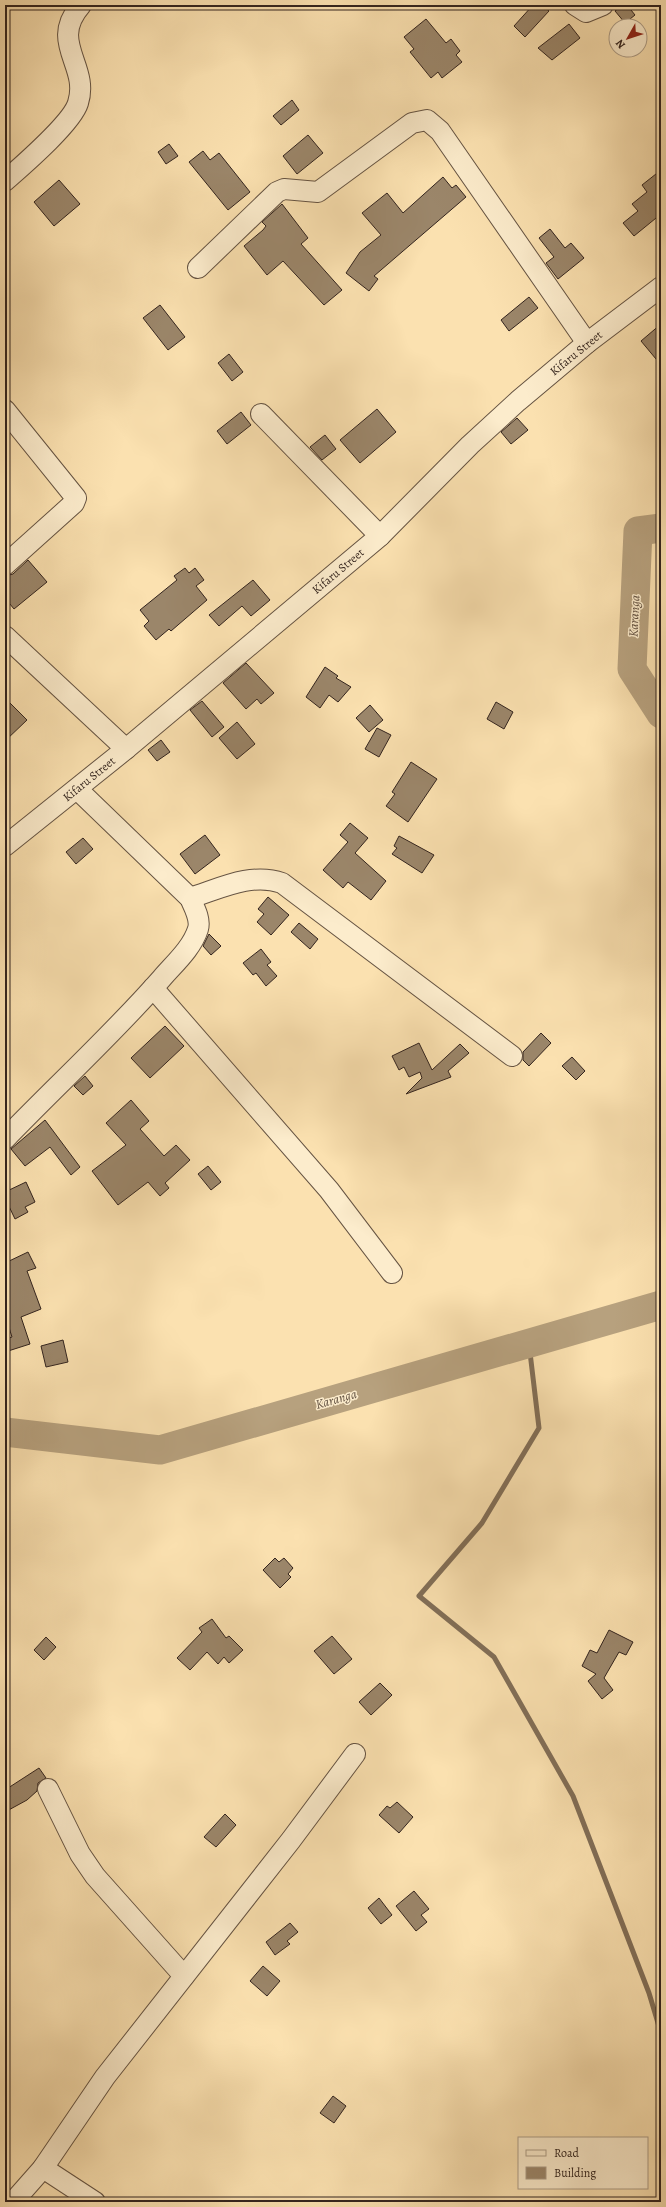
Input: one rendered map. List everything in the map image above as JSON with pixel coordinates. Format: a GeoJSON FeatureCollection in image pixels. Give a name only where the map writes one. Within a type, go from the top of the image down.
{"type":"FeatureCollection","features":[{"type":"Feature","properties":{"kind":"street"},"geometry":{"type":"LineString","coordinates":[[5,181],[51,137],[77,105],[81,82],[71,54],[67,32],[73,14],[81,5]]}},
{"type":"Feature","properties":{"kind":"street"},"geometry":{"type":"LineString","coordinates":[[575,5],[586,12],[603,5]]}},
{"type":"Feature","properties":{"kind":"street"},"geometry":{"type":"LineString","coordinates":[[198,268],[277,192],[284,189],[318,192],[412,123],[427,120],[440,131],[587,343]]}},
{"type":"Feature","properties":{"kind":"street","name":"Kifaru Street"},"geometry":{"type":"LineString","coordinates":[[5,846],[126,749],[380,536],[470,445],[587,343],[661,287]]}},
{"type":"Feature","properties":{"kind":"street"},"geometry":{"type":"LineString","coordinates":[[5,410],[76,498],[74,503],[5,565]]}},
{"type":"Feature","properties":{"kind":"street"},"geometry":{"type":"LineString","coordinates":[[261,414],[380,536]]}},
{"type":"Feature","properties":{"kind":"street"},"geometry":{"type":"LineString","coordinates":[[5,636],[126,749]]}},
{"type":"Feature","properties":{"kind":"street"},"geometry":{"type":"LineString","coordinates":[[5,1139],[74,1071],[153,988],[189,946],[198,928],[199,920],[190,898],[77,789]]}},
{"type":"Feature","properties":{"kind":"street"},"geometry":{"type":"LineString","coordinates":[[190,898],[248,879],[262,878],[282,883],[512,1056]]}},
{"type":"Feature","properties":{"kind":"street"},"geometry":{"type":"LineString","coordinates":[[153,988],[329,1190],[392,1273]]}},
{"type":"Feature","properties":{"kind":"street"},"geometry":{"type":"LineString","coordinates":[[13,2202],[43,2168],[105,2077],[291,1840],[354,1754]]}},
{"type":"Feature","properties":{"kind":"street"},"geometry":{"type":"LineString","coordinates":[[48,1789],[80,1854],[95,1876],[184,1976]]}},
{"type":"Feature","properties":{"kind":"street"},"geometry":{"type":"LineString","coordinates":[[43,2168],[95,2202]]}},
{"type":"Feature","properties":{"kind":"building"},"geometry":{"type":"Polygon","coordinates":[[[533,5],[542,5],[549,11],[525,37],[514,26],[533,5]]]}},
{"type":"Feature","properties":{"kind":"building"},"geometry":{"type":"Polygon","coordinates":[[[623,5],[627,5],[635,15],[631,18],[621,18],[615,11],[623,5]]]}},
{"type":"Feature","properties":{"kind":"building"},"geometry":{"type":"Polygon","coordinates":[[[426,19],[446,43],[451,39],[460,51],[456,55],[462,62],[442,78],[438,72],[431,78],[410,52],[414,49],[404,37],[426,19]]]}},
{"type":"Feature","properties":{"kind":"building"},"geometry":{"type":"Polygon","coordinates":[[[569,24],[580,38],[552,60],[538,48],[569,24]]]}},
{"type":"Feature","properties":{"kind":"building"},"geometry":{"type":"Polygon","coordinates":[[[292,100],[299,110],[281,125],[273,116],[292,100]]]}},
{"type":"Feature","properties":{"kind":"building"},"geometry":{"type":"Polygon","coordinates":[[[308,135],[323,153],[297,174],[283,156],[308,135]]]}},
{"type":"Feature","properties":{"kind":"building"},"geometry":{"type":"Polygon","coordinates":[[[169,144],[178,156],[166,164],[158,152],[169,144]]]}},
{"type":"Feature","properties":{"kind":"building"},"geometry":{"type":"Polygon","coordinates":[[[203,151],[210,160],[219,153],[250,192],[228,210],[189,162],[203,151]]]}},
{"type":"Feature","properties":{"kind":"building"},"geometry":{"type":"Polygon","coordinates":[[[661,170],[661,214],[634,236],[623,223],[638,211],[632,204],[647,192],[642,185],[661,170]]]}},
{"type":"Feature","properties":{"kind":"building"},"geometry":{"type":"Polygon","coordinates":[[[443,177],[452,188],[456,185],[466,197],[374,276],[378,279],[369,291],[346,273],[360,252],[381,235],[362,213],[387,193],[403,213],[443,177]]]}},
{"type":"Feature","properties":{"kind":"building"},"geometry":{"type":"Polygon","coordinates":[[[59,180],[80,204],[54,226],[34,202],[59,180]]]}},
{"type":"Feature","properties":{"kind":"building"},"geometry":{"type":"Polygon","coordinates":[[[282,204],[308,238],[301,244],[342,290],[324,305],[283,261],[267,275],[244,246],[263,230],[266,226],[262,222],[282,204]]]}},
{"type":"Feature","properties":{"kind":"building"},"geometry":{"type":"Polygon","coordinates":[[[550,229],[565,248],[571,243],[584,258],[558,279],[546,263],[554,257],[539,238],[550,229]]]}},
{"type":"Feature","properties":{"kind":"building"},"geometry":{"type":"Polygon","coordinates":[[[529,297],[538,308],[509,331],[501,320],[529,297]]]}},
{"type":"Feature","properties":{"kind":"building"},"geometry":{"type":"Polygon","coordinates":[[[160,305],[185,337],[168,350],[143,318],[160,305]]]}},
{"type":"Feature","properties":{"kind":"building"},"geometry":{"type":"Polygon","coordinates":[[[661,324],[661,365],[641,341],[661,324]]]}},
{"type":"Feature","properties":{"kind":"building"},"geometry":{"type":"Polygon","coordinates":[[[229,354],[243,372],[232,381],[218,363],[229,354]]]}},
{"type":"Feature","properties":{"kind":"building"},"geometry":{"type":"Polygon","coordinates":[[[377,409],[396,432],[360,463],[340,440],[377,409]]]}},
{"type":"Feature","properties":{"kind":"building"},"geometry":{"type":"Polygon","coordinates":[[[241,412],[251,425],[227,444],[217,431],[241,412]]]}},
{"type":"Feature","properties":{"kind":"building"},"geometry":{"type":"Polygon","coordinates":[[[517,418],[528,430],[511,444],[501,432],[517,418]]]}},
{"type":"Feature","properties":{"kind":"building"},"geometry":{"type":"Polygon","coordinates":[[[325,435],[336,449],[322,460],[310,447],[325,435]]]}},
{"type":"Feature","properties":{"kind":"building"},"geometry":{"type":"Polygon","coordinates":[[[28,560],[47,582],[14,609],[5,598],[5,576],[13,574],[28,560]]]}},
{"type":"Feature","properties":{"kind":"building"},"geometry":{"type":"Polygon","coordinates":[[[185,568],[189,573],[195,568],[204,580],[196,586],[207,600],[171,631],[169,629],[156,640],[144,626],[149,621],[140,610],[177,580],[174,576],[185,568]]]}},
{"type":"Feature","properties":{"kind":"building"},"geometry":{"type":"Polygon","coordinates":[[[253,580],[270,600],[251,616],[242,606],[219,626],[209,615],[253,580]]]}},
{"type":"Feature","properties":{"kind":"building"},"geometry":{"type":"Polygon","coordinates":[[[246,663],[274,693],[261,704],[257,699],[246,709],[223,683],[246,663]]]}},
{"type":"Feature","properties":{"kind":"building"},"geometry":{"type":"Polygon","coordinates":[[[325,667],[338,676],[336,678],[351,687],[338,702],[329,695],[320,708],[306,697],[325,667]]]}},
{"type":"Feature","properties":{"kind":"building"},"geometry":{"type":"Polygon","coordinates":[[[5,698],[27,720],[5,741],[5,698]]]}},
{"type":"Feature","properties":{"kind":"building"},"geometry":{"type":"Polygon","coordinates":[[[202,701],[224,727],[212,737],[190,710],[202,701]]]}},
{"type":"Feature","properties":{"kind":"building"},"geometry":{"type":"Polygon","coordinates":[[[496,702],[513,712],[504,729],[487,719],[496,702]]]}},
{"type":"Feature","properties":{"kind":"building"},"geometry":{"type":"Polygon","coordinates":[[[370,705],[383,720],[369,732],[356,718],[370,705]]]}},
{"type":"Feature","properties":{"kind":"building"},"geometry":{"type":"Polygon","coordinates":[[[237,722],[255,744],[237,759],[219,738],[237,722]]]}},
{"type":"Feature","properties":{"kind":"building"},"geometry":{"type":"Polygon","coordinates":[[[377,728],[391,735],[379,757],[365,749],[377,728]]]}},
{"type":"Feature","properties":{"kind":"building"},"geometry":{"type":"Polygon","coordinates":[[[161,740],[170,752],[157,761],[148,750],[161,740]]]}},
{"type":"Feature","properties":{"kind":"building"},"geometry":{"type":"Polygon","coordinates":[[[411,762],[437,779],[408,822],[386,806],[395,794],[392,792],[411,762]]]}},
{"type":"Feature","properties":{"kind":"building"},"geometry":{"type":"Polygon","coordinates":[[[350,823],[368,838],[355,853],[386,881],[371,900],[348,882],[343,888],[323,870],[348,842],[340,835],[350,823]]]}},
{"type":"Feature","properties":{"kind":"building"},"geometry":{"type":"Polygon","coordinates":[[[205,835],[220,855],[195,874],[180,854],[205,835]]]}},
{"type":"Feature","properties":{"kind":"building"},"geometry":{"type":"Polygon","coordinates":[[[399,836],[434,855],[422,873],[392,854],[397,848],[394,846],[399,836]]]}},
{"type":"Feature","properties":{"kind":"building"},"geometry":{"type":"Polygon","coordinates":[[[83,838],[93,849],[76,864],[66,852],[83,838]]]}},
{"type":"Feature","properties":{"kind":"building"},"geometry":{"type":"Polygon","coordinates":[[[268,897],[289,915],[271,935],[257,922],[264,914],[258,909],[268,897]]]}},
{"type":"Feature","properties":{"kind":"building"},"geometry":{"type":"Polygon","coordinates":[[[299,923],[318,939],[310,949],[291,932],[299,923]]]}},
{"type":"Feature","properties":{"kind":"building"},"geometry":{"type":"Polygon","coordinates":[[[209,934],[221,946],[211,955],[203,946],[209,934]]]}},
{"type":"Feature","properties":{"kind":"building"},"geometry":{"type":"Polygon","coordinates":[[[261,949],[271,962],[267,965],[277,976],[266,986],[256,973],[253,975],[243,963],[261,949]]]}},
{"type":"Feature","properties":{"kind":"building"},"geometry":{"type":"Polygon","coordinates":[[[165,1026],[184,1046],[150,1078],[131,1058],[165,1026]]]}},
{"type":"Feature","properties":{"kind":"building"},"geometry":{"type":"Polygon","coordinates":[[[541,1033],[551,1043],[529,1066],[523,1060],[523,1052],[541,1033]]]}},
{"type":"Feature","properties":{"kind":"building"},"geometry":{"type":"Polygon","coordinates":[[[419,1043],[432,1070],[460,1044],[469,1053],[448,1071],[451,1077],[406,1094],[422,1078],[420,1072],[409,1077],[404,1067],[399,1070],[392,1056],[419,1043]]]}},
{"type":"Feature","properties":{"kind":"building"},"geometry":{"type":"Polygon","coordinates":[[[572,1057],[585,1071],[576,1080],[562,1066],[572,1057]]]}},
{"type":"Feature","properties":{"kind":"building"},"geometry":{"type":"Polygon","coordinates":[[[85,1076],[93,1086],[83,1095],[74,1086],[85,1076]]]}},
{"type":"Feature","properties":{"kind":"building"},"geometry":{"type":"Polygon","coordinates":[[[131,1100],[149,1121],[140,1129],[164,1156],[176,1145],[190,1160],[165,1183],[169,1188],[160,1196],[148,1182],[118,1205],[92,1171],[126,1145],[106,1123],[131,1100]]]}},
{"type":"Feature","properties":{"kind":"building"},"geometry":{"type":"Polygon","coordinates":[[[45,1120],[80,1167],[71,1175],[50,1147],[25,1166],[11,1149],[45,1120]]]}},
{"type":"Feature","properties":{"kind":"building"},"geometry":{"type":"Polygon","coordinates":[[[208,1166],[221,1182],[211,1190],[198,1174],[208,1166]]]}},
{"type":"Feature","properties":{"kind":"building"},"geometry":{"type":"Polygon","coordinates":[[[26,1182],[35,1202],[25,1207],[28,1212],[15,1219],[5,1198],[5,1192],[26,1182]]]}},
{"type":"Feature","properties":{"kind":"building"},"geometry":{"type":"Polygon","coordinates":[[[28,1252],[36,1268],[27,1271],[41,1309],[21,1317],[30,1344],[5,1352],[5,1339],[12,1337],[5,1315],[5,1263],[28,1252]]]}},
{"type":"Feature","properties":{"kind":"building"},"geometry":{"type":"Polygon","coordinates":[[[63,1340],[68,1362],[46,1367],[41,1346],[63,1340]]]}},
{"type":"Feature","properties":{"kind":"building"},"geometry":{"type":"Polygon","coordinates":[[[275,1558],[279,1562],[284,1558],[293,1568],[288,1574],[291,1577],[280,1588],[263,1570],[275,1558]]]}},
{"type":"Feature","properties":{"kind":"building"},"geometry":{"type":"Polygon","coordinates":[[[212,1619],[226,1638],[229,1636],[243,1650],[229,1663],[224,1657],[218,1664],[207,1652],[190,1670],[177,1658],[202,1632],[199,1628],[212,1619]]]}},
{"type":"Feature","properties":{"kind":"building"},"geometry":{"type":"Polygon","coordinates":[[[609,1630],[633,1642],[626,1655],[619,1652],[604,1678],[613,1690],[602,1699],[588,1681],[596,1674],[582,1666],[590,1650],[597,1653],[609,1630]]]}},
{"type":"Feature","properties":{"kind":"building"},"geometry":{"type":"Polygon","coordinates":[[[332,1636],[352,1659],[334,1674],[314,1651],[332,1636]]]}},
{"type":"Feature","properties":{"kind":"building"},"geometry":{"type":"Polygon","coordinates":[[[46,1637],[56,1647],[44,1660],[34,1650],[46,1637]]]}},
{"type":"Feature","properties":{"kind":"building"},"geometry":{"type":"Polygon","coordinates":[[[380,1683],[392,1695],[371,1715],[359,1702],[380,1683]]]}},
{"type":"Feature","properties":{"kind":"building"},"geometry":{"type":"Polygon","coordinates":[[[39,1768],[46,1778],[38,1783],[37,1791],[27,1800],[5,1812],[5,1790],[39,1768]]]}},
{"type":"Feature","properties":{"kind":"building"},"geometry":{"type":"Polygon","coordinates":[[[397,1802],[413,1817],[399,1833],[379,1815],[387,1806],[390,1808],[397,1802]]]}},
{"type":"Feature","properties":{"kind":"building"},"geometry":{"type":"Polygon","coordinates":[[[225,1814],[236,1825],[216,1847],[204,1837],[225,1814]]]}},
{"type":"Feature","properties":{"kind":"building"},"geometry":{"type":"Polygon","coordinates":[[[414,1891],[429,1909],[421,1915],[427,1922],[416,1931],[396,1906],[414,1891]]]}},
{"type":"Feature","properties":{"kind":"building"},"geometry":{"type":"Polygon","coordinates":[[[379,1898],[392,1915],[381,1924],[368,1908],[379,1898]]]}},
{"type":"Feature","properties":{"kind":"building"},"geometry":{"type":"Polygon","coordinates":[[[290,1923],[298,1932],[287,1941],[290,1944],[275,1955],[266,1942],[290,1923]]]}},
{"type":"Feature","properties":{"kind":"building"},"geometry":{"type":"Polygon","coordinates":[[[263,1966],[280,1981],[267,1996],[250,1981],[263,1966]]]}},
{"type":"Feature","properties":{"kind":"building"},"geometry":{"type":"Polygon","coordinates":[[[333,2096],[346,2106],[334,2123],[320,2113],[333,2096]]]}},
{"type":"Feature","properties":{"kind":"waterway","name":"Karanga"},"geometry":{"type":"LineString","coordinates":[[661,528],[638,531],[632,669],[661,714]]}},
{"type":"Feature","properties":{"kind":"waterway","name":"Karanga"},"geometry":{"type":"LineString","coordinates":[[5,1432],[160,1450],[661,1305]]}},
{"type":"Feature","properties":{"kind":"waterway"},"geometry":{"type":"LineString","coordinates":[[529,1344],[539,1428],[482,1523],[419,1596],[494,1657],[573,1796],[649,1993],[661,2033]]}}]}
